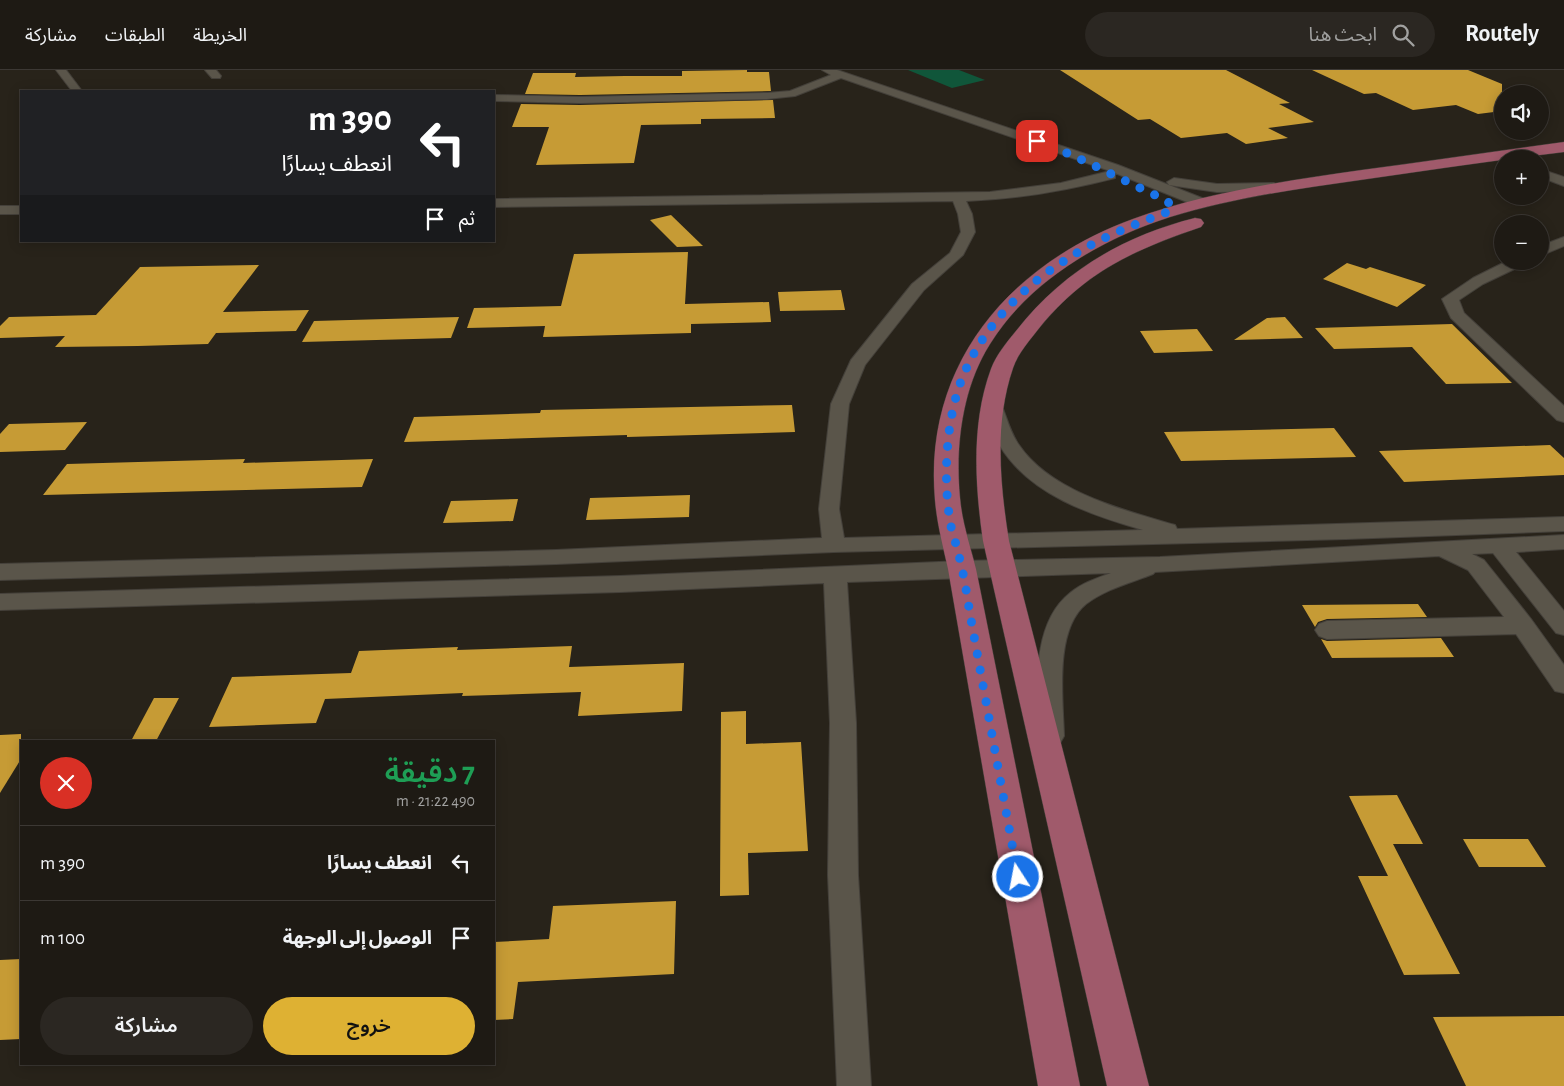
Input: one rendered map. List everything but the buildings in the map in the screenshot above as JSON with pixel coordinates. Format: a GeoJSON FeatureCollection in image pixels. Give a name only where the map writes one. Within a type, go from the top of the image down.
{"type":"FeatureCollection","features":[{"type":"Feature","properties":{"kind":"main road"},"geometry":{"type":"LineString","coordinates":[[1549,150],[1564,147]]}},
{"type":"Feature","properties":{"kind":"main road"},"geometry":{"type":"LineString","coordinates":[[1549,160],[1564,158]]}},
{"type":"Feature","properties":{"kind":"main road"},"geometry":{"type":"LineString","coordinates":[[1059,1086],[1011,839],[962,569],[949,515],[946,468],[950,432],[957,397],[966,368],[997,320],[1018,297],[1064,260],[1114,233],[1170,211],[1288,186],[1494,161]]}},
{"type":"Feature","properties":{"kind":"main road"},"geometry":{"type":"LineString","coordinates":[[1128,1086],[996,541],[990,504],[988,442],[993,406],[1003,366],[1037,318],[1078,278],[1133,246],[1198,222],[1283,200],[1494,162]]}},
{"type":"Feature","properties":{"kind":"street"},"geometry":{"type":"LineString","coordinates":[[61,70],[76,90]]}},
{"type":"Feature","properties":{"kind":"street"},"geometry":{"type":"LineString","coordinates":[[827,70],[1063,151],[1112,172],[1202,203]]}},
{"type":"Feature","properties":{"kind":"street"},"geometry":{"type":"LineString","coordinates":[[495,98],[580,100],[766,96],[791,94],[841,75]]}},
{"type":"Feature","properties":{"kind":"street"},"geometry":{"type":"LineString","coordinates":[[1112,172],[1166,200],[1173,207],[1170,211]]}},
{"type":"Feature","properties":{"kind":"street"},"geometry":{"type":"LineString","coordinates":[[495,203],[978,198],[1039,192],[1072,186],[1112,172],[1217,188],[1288,186]]}},
{"type":"Feature","properties":{"kind":"street"},"geometry":{"type":"LineString","coordinates":[[1549,176],[1564,182]]}},
{"type":"Feature","properties":{"kind":"street"},"geometry":{"type":"LineString","coordinates":[[834,545],[829,510],[840,404],[857,364],[918,287],[956,255],[968,232],[966,214],[958,198]]}},
{"type":"Feature","properties":{"kind":"street"},"geometry":{"type":"LineString","coordinates":[[0,210],[20,210]]}},
{"type":"Feature","properties":{"kind":"street"},"geometry":{"type":"LineString","coordinates":[[1549,248],[1564,241]]}},
{"type":"Feature","properties":{"kind":"street"},"geometry":{"type":"LineString","coordinates":[[1501,270],[1450,298],[1457,315],[1564,416]]}},
{"type":"Feature","properties":{"kind":"street"},"geometry":{"type":"LineString","coordinates":[[993,406],[1004,436],[1013,452],[1031,470],[1050,484],[1077,499],[1114,514],[1188,536]]}},
{"type":"Feature","properties":{"kind":"street"},"geometry":{"type":"LineString","coordinates":[[0,572],[556,557],[834,545],[1564,524]]}},
{"type":"Feature","properties":{"kind":"street"},"geometry":{"type":"LineString","coordinates":[[0,602],[835,575],[1003,567],[1160,564],[1564,542]]}},
{"type":"Feature","properties":{"kind":"street"},"geometry":{"type":"LineString","coordinates":[[1499,546],[1564,627]]}},
{"type":"Feature","properties":{"kind":"street"},"geometry":{"type":"LineString","coordinates":[[1440,548],[1476,565],[1523,625],[1564,684]]}},
{"type":"Feature","properties":{"kind":"street"},"geometry":{"type":"LineString","coordinates":[[1051,764],[1052,659],[1055,635],[1062,618],[1074,601],[1092,590],[1160,564]]}},
{"type":"Feature","properties":{"kind":"street"},"geometry":{"type":"LineString","coordinates":[[835,575],[843,723],[843,875],[854,1086]]}},
{"type":"Feature","properties":{"kind":"street"},"geometry":{"type":"LineString","coordinates":[[1327,630],[1523,625]]}},
{"type":"Feature","properties":{"kind":"green space"},"geometry":{"type":"Polygon","coordinates":[[[908,70],[959,70],[985,80],[952,88],[908,70]]]}},
{"type":"Feature","properties":{"kind":"route"},"geometry":{"type":"LineString","coordinates":[[1018,877],[962,569],[949,515],[946,468],[950,432],[957,397],[966,368],[982,342],[997,320],[1028,287],[1064,260],[1092,244],[1114,233],[1170,211],[1173,207],[1166,200],[1063,151],[1037,141]]}}]}
